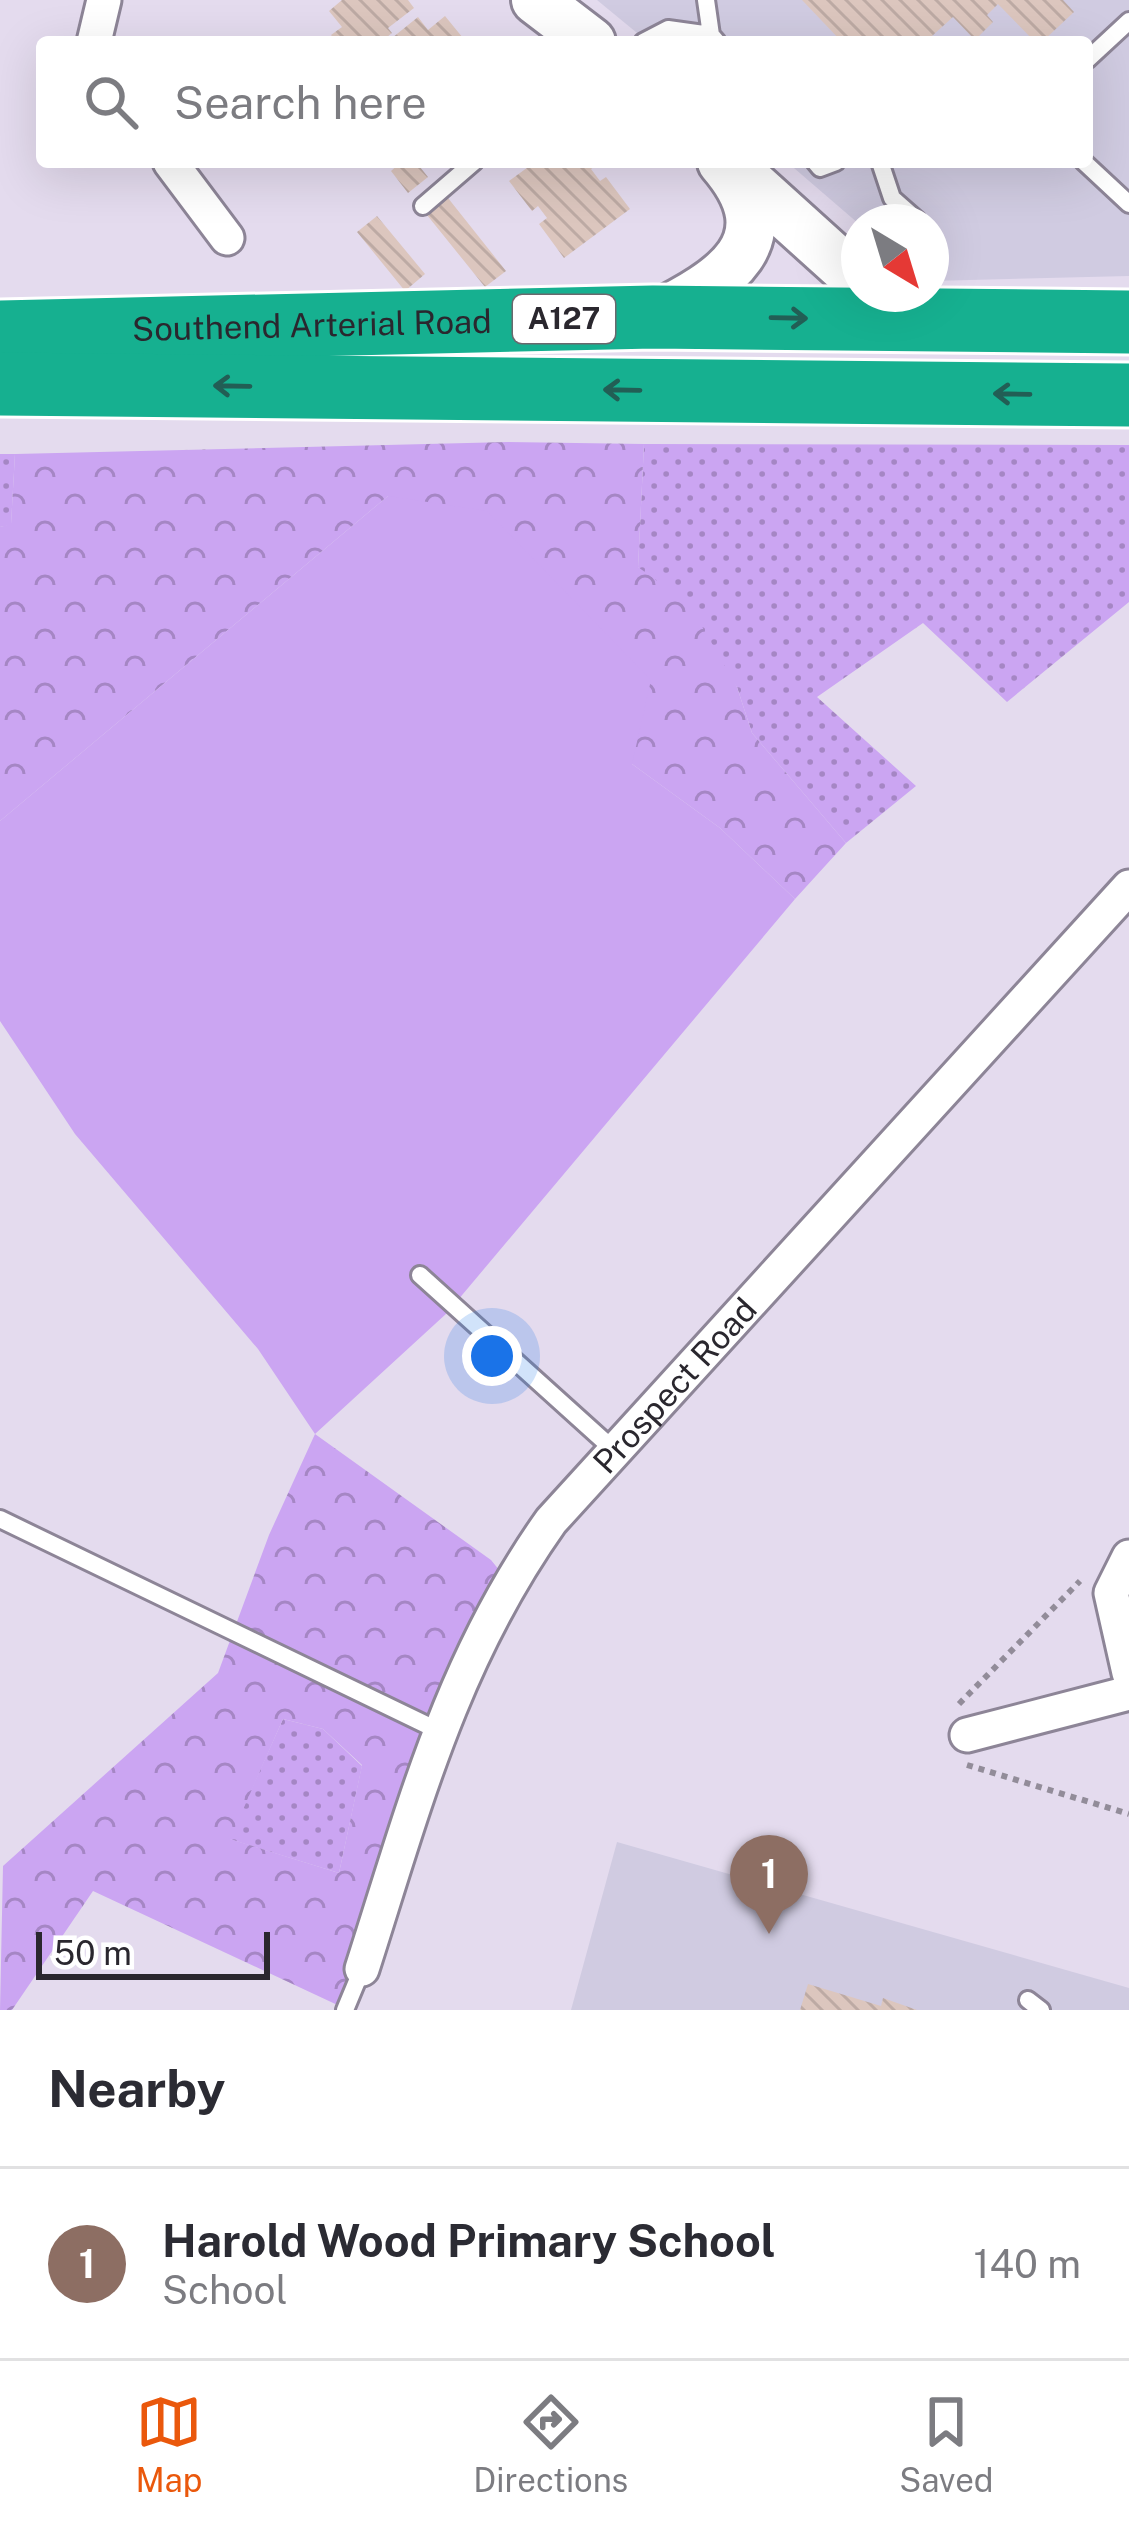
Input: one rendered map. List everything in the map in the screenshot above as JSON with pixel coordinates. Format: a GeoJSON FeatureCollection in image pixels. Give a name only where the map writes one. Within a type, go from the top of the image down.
{"type":"FeatureCollection","features":[{"type":"Feature","properties":{"kind":"highway","name":"Southend Arterial Road"},"geometry":{"type":"LineString","coordinates":[[0,332],[841,309]]}},
{"type":"Feature","properties":{"kind":"highway","name":"Southend Arterial Road"},"geometry":{"type":"LineString","coordinates":[[949,310],[1129,322]]}},
{"type":"Feature","properties":{"kind":"highway","name":"Southend Arterial Road"},"geometry":{"type":"LineString","coordinates":[[0,384],[1129,395]]}},
{"type":"Feature","properties":{"kind":"street"},"geometry":{"type":"LineString","coordinates":[[95,36],[104,0]]}},
{"type":"Feature","properties":{"kind":"street"},"geometry":{"type":"LineString","coordinates":[[536,0],[583,36]]}},
{"type":"Feature","properties":{"kind":"street"},"geometry":{"type":"LineString","coordinates":[[174,168],[227,238]]}},
{"type":"Feature","properties":{"kind":"street"},"geometry":{"type":"LineString","coordinates":[[653,317],[715,282],[740,260],[751,237],[745,188],[729,168]]}},
{"type":"Feature","properties":{"kind":"street"},"geometry":{"type":"LineString","coordinates":[[731,168],[841,265]]}},
{"type":"Feature","properties":{"kind":"street","name":"Prospect Road"},"geometry":{"type":"LineString","coordinates":[[362,1970],[436,1730],[505,1585],[551,1521],[1129,887]]}},
{"type":"Feature","properties":{"kind":"street"},"geometry":{"type":"LineString","coordinates":[[1129,1557],[1112,1593],[1129,1673]]}},
{"type":"Feature","properties":{"kind":"street"},"geometry":{"type":"LineString","coordinates":[[967,1736],[1129,1693]]}},
{"type":"Feature","properties":{"kind":"lane"},"geometry":{"type":"LineString","coordinates":[[706,0],[714,36]]}},
{"type":"Feature","properties":{"kind":"lane"},"geometry":{"type":"LineString","coordinates":[[1093,54],[1129,21]]}},
{"type":"Feature","properties":{"kind":"lane"},"geometry":{"type":"LineString","coordinates":[[655,36],[668,29],[704,36]]}},
{"type":"Feature","properties":{"kind":"lane"},"geometry":{"type":"LineString","coordinates":[[423,206],[467,168]]}},
{"type":"Feature","properties":{"kind":"lane"},"geometry":{"type":"LineString","coordinates":[[882,168],[892,198],[899,204]]}},
{"type":"Feature","properties":{"kind":"lane"},"geometry":{"type":"LineString","coordinates":[[1090,168],[1129,205]]}},
{"type":"Feature","properties":{"kind":"lane"},"geometry":{"type":"LineString","coordinates":[[420,1275],[615,1451]]}},
{"type":"Feature","properties":{"kind":"lane"},"geometry":{"type":"LineString","coordinates":[[0,1519],[436,1730]]}},
{"type":"Feature","properties":{"kind":"lane"},"geometry":{"type":"LineString","coordinates":[[345,2010],[362,1970]]}},
{"type":"Feature","properties":{"kind":"shaded area"},"geometry":{"type":"Polygon","coordinates":[[[597,0],[1129,0],[1129,276],[949,281],[949,204],[841,204],[841,208],[794,168],[1093,168],[1093,36],[641,36],[597,0]]]}},
{"type":"Feature","properties":{"kind":"shaded area"},"geometry":{"type":"Polygon","coordinates":[[[617,1842],[1129,1988],[1129,2010],[571,2010],[617,1842]]]}},
{"type":"Feature","properties":{"kind":"green space"},"geometry":{"type":"Polygon","coordinates":[[[508,442],[644,444],[638,567],[689,604],[737,687],[752,733],[846,843],[795,899],[720,828],[632,764],[388,496],[0,821],[0,527],[11,524],[15,454],[508,442]]]}},
{"type":"Feature","properties":{"kind":"green space"},"geometry":{"type":"Polygon","coordinates":[[[644,444],[1129,445],[1129,602],[1007,702],[923,623],[817,697],[916,786],[846,843],[752,733],[737,687],[638,567],[644,444]]]}},
{"type":"Feature","properties":{"kind":"green space"},"geometry":{"type":"Polygon","coordinates":[[[0,454],[15,454],[11,525],[0,527],[0,454]]]}},
{"type":"Feature","properties":{"kind":"green space"},"geometry":{"type":"Polygon","coordinates":[[[388,496],[487,511],[651,680],[632,764],[720,828],[795,899],[447,1313],[315,1434],[258,1349],[75,1134],[0,1021],[0,821],[388,496]]]}},
{"type":"Feature","properties":{"kind":"green space"},"geometry":{"type":"Polygon","coordinates":[[[315,1434],[491,1560],[508,1581],[346,2009],[93,1891],[12,2010],[0,2010],[3,1866],[218,1673],[269,1535],[315,1434]],[[283,1719],[230,1839],[339,1873],[362,1765],[323,1729],[283,1719]]]}},
{"type":"Feature","properties":{"kind":"green space"},"geometry":{"type":"Polygon","coordinates":[[[283,1719],[323,1729],[362,1766],[339,1873],[229,1839],[283,1719]]]}},
{"type":"Feature","properties":{"kind":"building"},"geometry":{"type":"Polygon","coordinates":[[[342,0],[408,0],[414,8],[388,28],[392,33],[388,36],[332,36],[342,27],[329,11],[342,0]]]}},
{"type":"Feature","properties":{"kind":"building"},"geometry":{"type":"Polygon","coordinates":[[[802,0],[1063,0],[1074,12],[1048,36],[1029,36],[998,4],[987,15],[993,22],[979,36],[971,36],[953,17],[932,36],[836,36],[802,0]]]}},
{"type":"Feature","properties":{"kind":"building"},"geometry":{"type":"Polygon","coordinates":[[[445,16],[461,36],[394,36],[418,17],[428,30],[445,16]]]}},
{"type":"Feature","properties":{"kind":"building"},"geometry":{"type":"Polygon","coordinates":[[[421,168],[428,177],[408,193],[391,171],[421,168]]]}},
{"type":"Feature","properties":{"kind":"building"},"geometry":{"type":"Polygon","coordinates":[[[527,168],[592,168],[600,181],[606,177],[630,209],[564,258],[539,224],[547,218],[538,206],[532,211],[509,181],[527,168]]]}},
{"type":"Feature","properties":{"kind":"building"},"geometry":{"type":"Polygon","coordinates":[[[448,198],[506,271],[485,287],[427,215],[448,198]]]}},
{"type":"Feature","properties":{"kind":"building"},"geometry":{"type":"Polygon","coordinates":[[[377,216],[425,274],[405,291],[357,232],[377,216]]]}},
{"type":"Feature","properties":{"kind":"building"},"geometry":{"type":"Polygon","coordinates":[[[808,1984],[881,2006],[883,1998],[917,2010],[800,2010],[808,1984]]]}},
{"type":"Feature","properties":{"kind":"place","name":"Harold Wood Primary School"},"geometry":{"type":"Point","coordinates":[769,1934]}}]}
